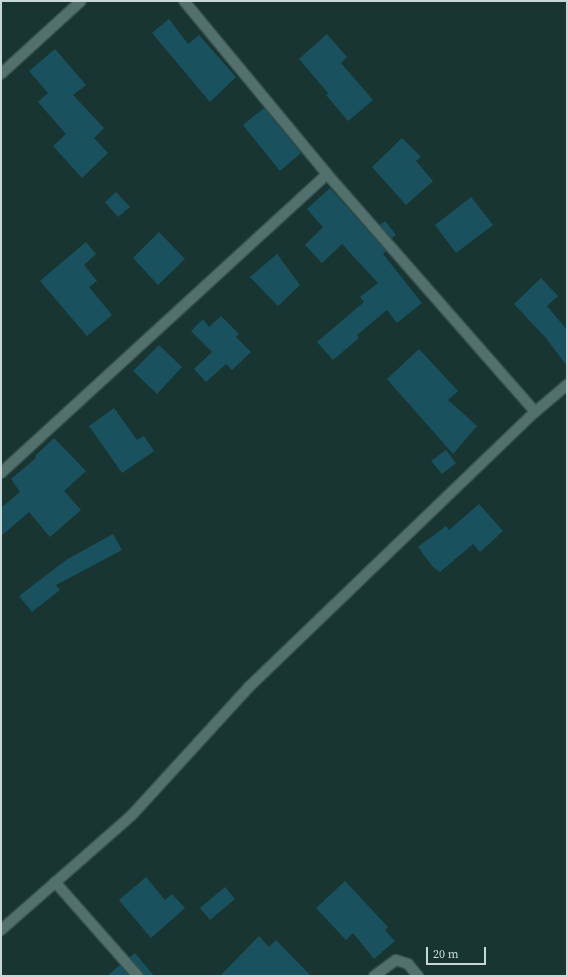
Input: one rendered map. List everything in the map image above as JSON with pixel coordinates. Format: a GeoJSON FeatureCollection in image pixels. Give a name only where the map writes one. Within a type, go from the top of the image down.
{"type":"FeatureCollection","features":[{"type":"Feature","properties":{"kind":"street"},"geometry":{"type":"LineString","coordinates":[[1,74],[81,1]]}},
{"type":"Feature","properties":{"kind":"street"},"geometry":{"type":"LineString","coordinates":[[184,1],[327,174],[534,412]]}},
{"type":"Feature","properties":{"kind":"street"},"geometry":{"type":"LineString","coordinates":[[1,473],[327,174]]}},
{"type":"Feature","properties":{"kind":"street"},"geometry":{"type":"LineString","coordinates":[[1,930],[132,815],[249,687],[534,412],[567,385]]}},
{"type":"Feature","properties":{"kind":"street"},"geometry":{"type":"LineString","coordinates":[[55,882],[138,976]]}},
{"type":"Feature","properties":{"kind":"street"},"geometry":{"type":"LineString","coordinates":[[374,976],[396,960],[408,964],[418,976]]}},
{"type":"Feature","properties":{"kind":"building"},"geometry":{"type":"Polygon","coordinates":[[[169,19],[188,44],[199,35],[236,77],[210,102],[152,33],[169,19]]]}},
{"type":"Feature","properties":{"kind":"building"},"geometry":{"type":"Polygon","coordinates":[[[327,34],[347,57],[341,63],[373,100],[348,121],[326,95],[328,93],[299,59],[327,34]]]}},
{"type":"Feature","properties":{"kind":"building"},"geometry":{"type":"Polygon","coordinates":[[[55,49],[86,85],[73,95],[104,128],[94,138],[108,153],[82,178],[53,146],[66,134],[38,102],[48,93],[29,71],[55,49]]]}},
{"type":"Feature","properties":{"kind":"building"},"geometry":{"type":"Polygon","coordinates":[[[264,108],[301,153],[280,171],[243,125],[264,108]]]}},
{"type":"Feature","properties":{"kind":"building"},"geometry":{"type":"Polygon","coordinates":[[[402,138],[421,157],[416,161],[433,181],[406,205],[372,167],[402,138]]]}},
{"type":"Feature","properties":{"kind":"building"},"geometry":{"type":"Polygon","coordinates":[[[330,188],[386,251],[383,254],[422,303],[397,323],[387,310],[357,335],[359,338],[333,360],[317,342],[364,302],[360,297],[378,283],[342,244],[322,263],[305,245],[323,227],[307,209],[330,188]]]}},
{"type":"Feature","properties":{"kind":"building"},"geometry":{"type":"Polygon","coordinates":[[[116,192],[130,207],[118,217],[105,202],[116,192]]]}},
{"type":"Feature","properties":{"kind":"building"},"geometry":{"type":"Polygon","coordinates":[[[471,197],[493,225],[456,253],[435,225],[471,197]]]}},
{"type":"Feature","properties":{"kind":"building"},"geometry":{"type":"Polygon","coordinates":[[[385,221],[396,235],[392,238],[380,225],[385,221]]]}},
{"type":"Feature","properties":{"kind":"building"},"geometry":{"type":"Polygon","coordinates":[[[159,232],[185,259],[158,285],[133,258],[159,232]]]}},
{"type":"Feature","properties":{"kind":"building"},"geometry":{"type":"Polygon","coordinates":[[[86,242],[96,254],[84,265],[97,281],[89,287],[112,315],[87,336],[40,281],[86,242]]]}},
{"type":"Feature","properties":{"kind":"building"},"geometry":{"type":"Polygon","coordinates":[[[277,254],[300,285],[278,306],[250,277],[277,254]]]}},
{"type":"Feature","properties":{"kind":"building"},"geometry":{"type":"Polygon","coordinates":[[[541,278],[558,296],[547,306],[567,330],[567,366],[546,338],[514,304],[541,278]]]}},
{"type":"Feature","properties":{"kind":"building"},"geometry":{"type":"Polygon","coordinates":[[[221,316],[239,334],[236,337],[251,352],[232,370],[226,364],[206,382],[194,369],[212,352],[191,331],[203,319],[209,327],[221,316]]]}},
{"type":"Feature","properties":{"kind":"building"},"geometry":{"type":"Polygon","coordinates":[[[159,345],[182,367],[157,394],[133,371],[159,345]]]}},
{"type":"Feature","properties":{"kind":"building"},"geometry":{"type":"Polygon","coordinates":[[[419,349],[458,391],[448,400],[477,426],[453,454],[387,379],[419,349]]]}},
{"type":"Feature","properties":{"kind":"building"},"geometry":{"type":"Polygon","coordinates":[[[114,408],[137,440],[144,436],[154,451],[122,473],[89,426],[114,408]]]}},
{"type":"Feature","properties":{"kind":"building"},"geometry":{"type":"Polygon","coordinates":[[[54,438],[86,471],[64,491],[81,510],[50,537],[29,512],[1,536],[1,508],[20,492],[11,479],[36,458],[35,456],[54,438]]]}},
{"type":"Feature","properties":{"kind":"building"},"geometry":{"type":"Polygon","coordinates":[[[446,450],[456,463],[442,474],[431,461],[446,450]]]}},
{"type":"Feature","properties":{"kind":"building"},"geometry":{"type":"Polygon","coordinates":[[[479,504],[503,531],[480,552],[473,544],[440,572],[433,567],[418,547],[446,526],[449,530],[479,504]]]}},
{"type":"Feature","properties":{"kind":"building"},"geometry":{"type":"Polygon","coordinates":[[[113,534],[122,550],[56,585],[60,590],[32,612],[19,596],[66,560],[113,534]]]}},
{"type":"Feature","properties":{"kind":"building"},"geometry":{"type":"Polygon","coordinates":[[[146,877],[165,900],[172,894],[185,908],[151,938],[119,900],[146,877]]]}},
{"type":"Feature","properties":{"kind":"building"},"geometry":{"type":"Polygon","coordinates":[[[345,881],[388,927],[385,930],[395,941],[374,959],[353,933],[346,940],[316,908],[345,881]]]}},
{"type":"Feature","properties":{"kind":"building"},"geometry":{"type":"Polygon","coordinates":[[[225,887],[235,899],[210,920],[200,908],[225,887]]]}},
{"type":"Feature","properties":{"kind":"building"},"geometry":{"type":"Polygon","coordinates":[[[259,936],[269,947],[276,940],[311,976],[220,976],[259,936]]]}},
{"type":"Feature","properties":{"kind":"building"},"geometry":{"type":"Polygon","coordinates":[[[135,953],[154,976],[144,976],[130,957],[135,953]]]}},
{"type":"Feature","properties":{"kind":"building"},"geometry":{"type":"Polygon","coordinates":[[[120,965],[129,976],[107,976],[120,965]]]}}]}
